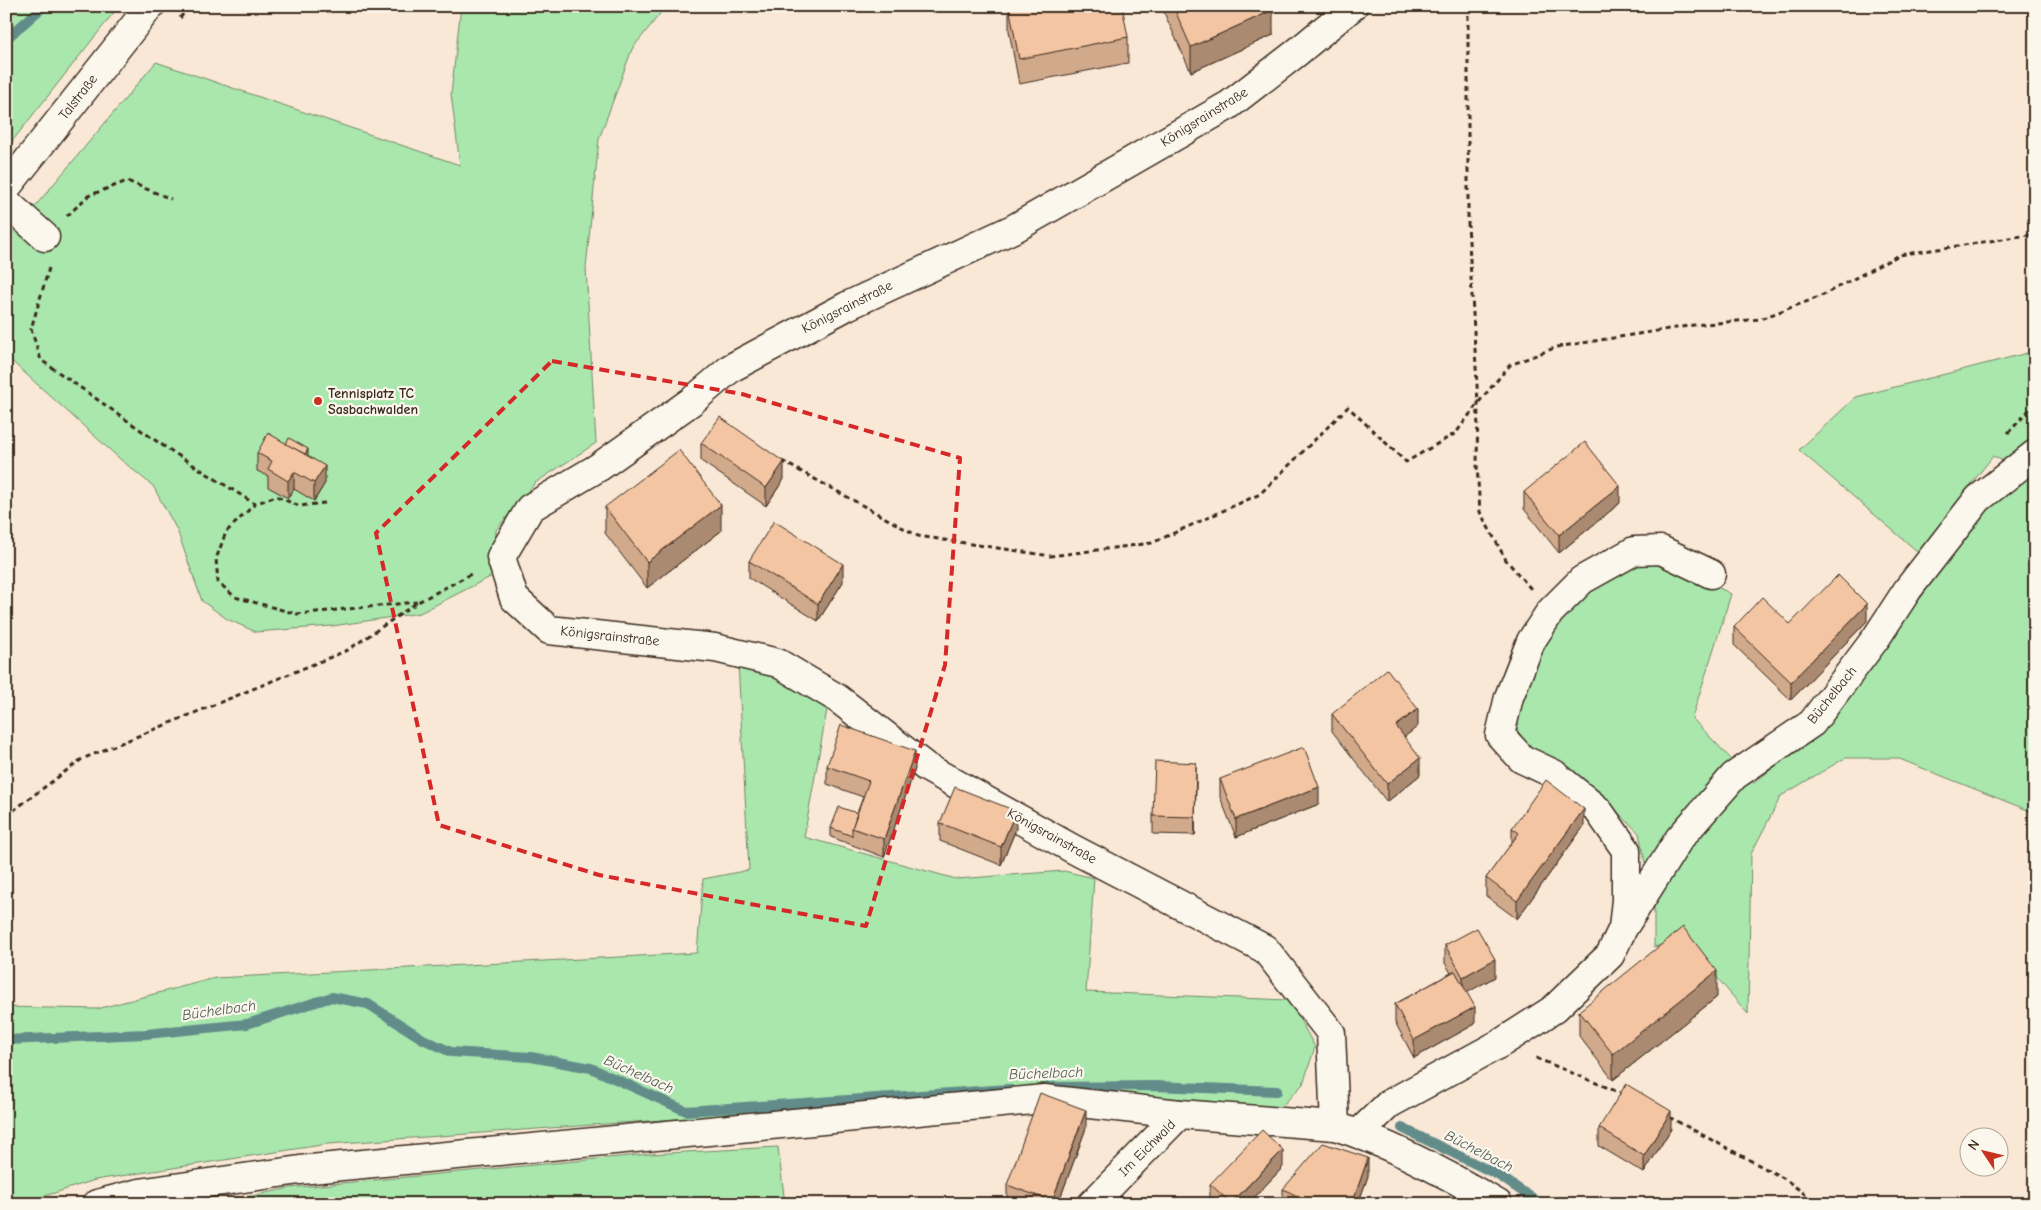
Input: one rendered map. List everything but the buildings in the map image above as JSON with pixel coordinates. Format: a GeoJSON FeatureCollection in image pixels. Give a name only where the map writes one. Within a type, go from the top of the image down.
{"type":"FeatureCollection","features":[{"type":"Feature","properties":{"kind":"street","name":"Talstraße"},"geometry":{"type":"LineString","coordinates":[[6,188],[150,6]]}},
{"type":"Feature","properties":{"kind":"street","name":"Königsrainstraße"},"geometry":{"type":"LineString","coordinates":[[1347,1130],[1331,1033],[1265,949],[1073,849],[926,767],[837,698],[778,663],[715,648],[549,630],[514,598],[501,558],[530,508],[599,468],[692,401],[732,368],[847,306],[1015,228],[1229,105],[1295,54],[1352,6]]}},
{"type":"Feature","properties":{"kind":"street"},"geometry":{"type":"LineString","coordinates":[[6,202],[45,237]]}},
{"type":"Feature","properties":{"kind":"street","name":"Büchelbach"},"geometry":{"type":"LineString","coordinates":[[1347,1130],[1389,1104],[1501,1043],[1554,1009],[1610,955],[1623,928],[1679,839],[1734,776],[1812,723],[1876,638],[1908,589],[1978,498],[2035,454]]}},
{"type":"Feature","properties":{"kind":"street","name":"Büchelbach"},"geometry":{"type":"LineString","coordinates":[[1623,928],[1626,900],[1626,850],[1598,810],[1554,774],[1522,759],[1500,735],[1509,697],[1531,641],[1550,612],[1582,580],[1634,551],[1661,550],[1711,574]]}},
{"type":"Feature","properties":{"kind":"street"},"geometry":{"type":"LineString","coordinates":[[97,1204],[139,1193],[300,1170],[1044,1099],[1347,1130],[1464,1184],[1498,1204]]}},
{"type":"Feature","properties":{"kind":"street","name":"Im Eichwald"},"geometry":{"type":"LineString","coordinates":[[1092,1204],[1180,1114]]}},
{"type":"Feature","properties":{"kind":"path"},"geometry":{"type":"LineString","coordinates":[[1468,6],[1468,223],[1478,403],[1477,465],[1480,512],[1506,560],[1550,612]]}},
{"type":"Feature","properties":{"kind":"path"},"geometry":{"type":"LineString","coordinates":[[171,198],[127,182],[88,196],[45,237],[50,266],[31,329],[41,360],[165,447],[255,504]]}},
{"type":"Feature","properties":{"kind":"path"},"geometry":{"type":"LineString","coordinates":[[776,458],[918,536],[1051,556],[1152,543],[1260,494],[1348,407],[1406,462],[1456,433],[1510,365],[1557,347],[1694,325],[1760,319],[1819,297],[1899,255],[2035,234]]}},
{"type":"Feature","properties":{"kind":"path"},"geometry":{"type":"LineString","coordinates":[[325,503],[299,506],[276,496],[255,504],[226,532],[216,559],[218,582],[235,597],[297,614],[418,602]]}},
{"type":"Feature","properties":{"kind":"path"},"geometry":{"type":"LineString","coordinates":[[6,816],[82,759],[348,650],[418,602],[501,558]]}},
{"type":"Feature","properties":{"kind":"path"},"geometry":{"type":"LineString","coordinates":[[1501,1043],[1625,1095]]}},
{"type":"Feature","properties":{"kind":"path"},"geometry":{"type":"LineString","coordinates":[[1668,1116],[1784,1179],[1818,1204]]}},
{"type":"Feature","properties":{"kind":"highlighted area"},"geometry":{"type":"Polygon","coordinates":[[[552,361],[742,394],[960,458],[945,665],[866,926],[599,875],[439,825],[376,533],[552,361]]]}},
{"type":"Feature","properties":{"kind":"green space"},"geometry":{"type":"Polygon","coordinates":[[[6,6],[119,6],[6,149],[6,6]]]}},
{"type":"Feature","properties":{"kind":"green space"},"geometry":{"type":"Polygon","coordinates":[[[461,6],[666,6],[632,49],[599,139],[586,268],[596,443],[535,483],[496,530],[494,575],[420,613],[332,626],[256,632],[227,619],[202,601],[177,530],[153,486],[120,459],[6,356],[6,241],[156,62],[460,165],[451,94],[461,6]]]}},
{"type":"Feature","properties":{"kind":"green space"},"geometry":{"type":"Polygon","coordinates":[[[2035,351],[2035,813],[1897,758],[1845,758],[1781,796],[1751,854],[1748,1014],[1684,939],[1654,947],[1654,907],[1639,833],[1596,791],[1526,744],[1515,726],[1519,689],[1544,635],[1588,584],[1635,560],[1666,560],[1731,594],[1692,718],[1754,783],[1828,724],[1941,570],[1981,510],[2025,472],[1993,456],[1918,552],[1799,450],[1856,397],[2035,351]]]}},
{"type":"Feature","properties":{"kind":"green space"},"geometry":{"type":"Polygon","coordinates":[[[738,662],[782,674],[828,704],[804,837],[956,879],[1064,871],[1094,878],[1086,992],[1289,1000],[1315,1047],[1303,1084],[1280,1108],[1079,1090],[328,1144],[95,1180],[20,1204],[6,1204],[6,1007],[97,1009],[215,978],[697,953],[703,879],[749,870],[738,662]]]}},
{"type":"Feature","properties":{"kind":"green space"},"geometry":{"type":"Polygon","coordinates":[[[778,1147],[785,1204],[212,1204],[290,1188],[650,1154],[778,1147]]]}},
{"type":"Feature","properties":{"kind":"waterway"},"geometry":{"type":"LineString","coordinates":[[6,39],[44,6]]}},
{"type":"Feature","properties":{"kind":"waterway","name":"Büchelbach"},"geometry":{"type":"LineString","coordinates":[[6,1040],[146,1034],[247,1024],[332,997],[368,1004],[423,1039],[451,1052],[531,1057],[591,1068],[686,1111],[1009,1089]]}},
{"type":"Feature","properties":{"kind":"waterway","name":"Büchelbach"},"geometry":{"type":"LineString","coordinates":[[1046,1087],[1155,1086],[1277,1091]]}},
{"type":"Feature","properties":{"kind":"waterway","name":"Büchelbach"},"geometry":{"type":"LineString","coordinates":[[1402,1128],[1498,1175],[1541,1204]]}},
{"type":"Feature","properties":{"kind":"place","name":"Tennisplatz TC Sasbachwalden"},"geometry":{"type":"Point","coordinates":[318,401]}}]}
